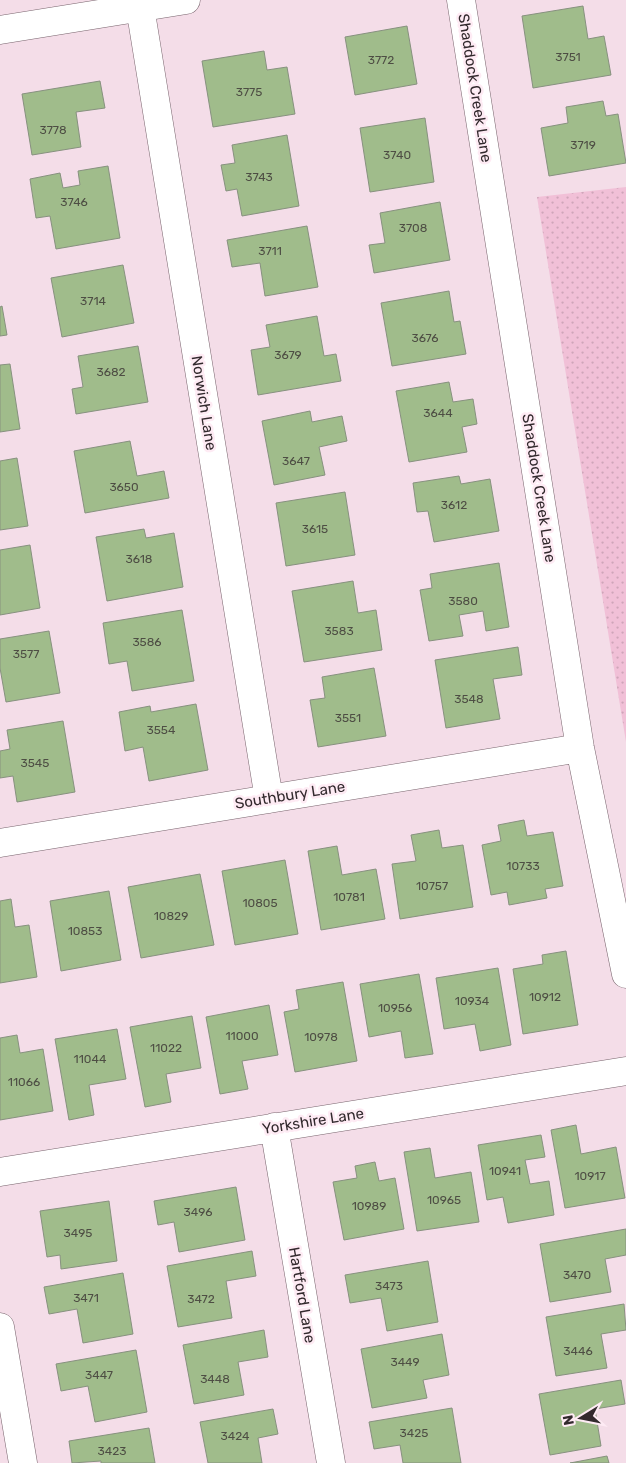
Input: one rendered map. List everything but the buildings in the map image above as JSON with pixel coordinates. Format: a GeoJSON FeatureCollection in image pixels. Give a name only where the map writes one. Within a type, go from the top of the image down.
{"type":"FeatureCollection","features":[{"type":"Feature","properties":{"kind":"street"},"geometry":{"type":"LineString","coordinates":[[0,30],[186,0]]}},
{"type":"Feature","properties":{"kind":"street","name":"Shaddock Creek Lane"},"geometry":{"type":"LineString","coordinates":[[461,0],[580,748],[626,974]]}},
{"type":"Feature","properties":{"kind":"street","name":"Norwich Lane"},"geometry":{"type":"LineString","coordinates":[[140,7],[269,799]]}},
{"type":"Feature","properties":{"kind":"street","name":"Southbury Lane"},"geometry":{"type":"LineString","coordinates":[[0,843],[580,748]]}},
{"type":"Feature","properties":{"kind":"street","name":"Yorkshire Lane"},"geometry":{"type":"LineString","coordinates":[[0,1172],[626,1071]]}},
{"type":"Feature","properties":{"kind":"street","name":"Hartford Lane"},"geometry":{"type":"LineString","coordinates":[[274,1128],[331,1463]]}},
{"type":"Feature","properties":{"kind":"street"},"geometry":{"type":"LineString","coordinates":[[0,1328],[23,1463]]}},
{"type":"Feature","properties":{"kind":"shaded area"},"geometry":{"type":"Polygon","coordinates":[[[626,187],[626,742],[537,197],[626,187]]]}}]}
